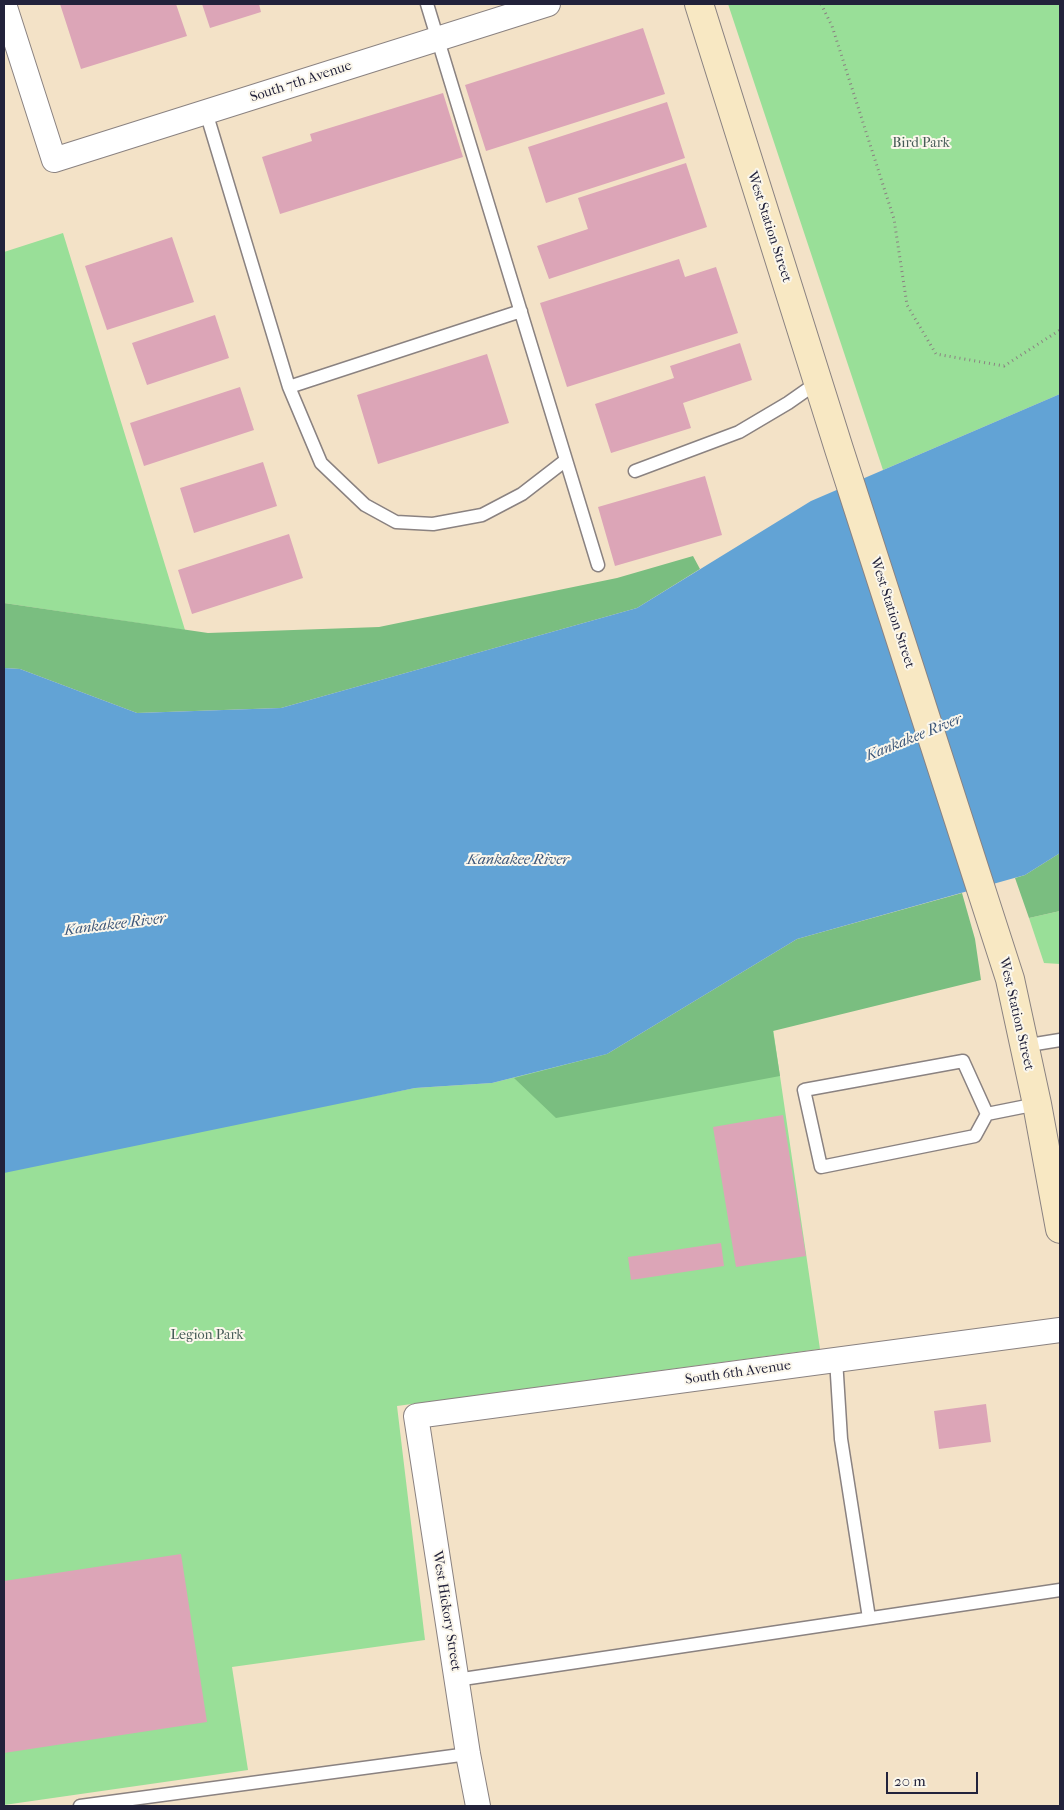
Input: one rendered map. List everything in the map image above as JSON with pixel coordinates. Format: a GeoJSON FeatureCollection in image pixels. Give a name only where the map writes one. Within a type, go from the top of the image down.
{"type":"FeatureCollection","features":[{"type":"Feature","properties":{"kind":"main road","name":"West Station Street"},"geometry":{"type":"LineString","coordinates":[[699,4],[839,449],[1010,979],[1037,1104],[1059,1220]]}},
{"type":"Feature","properties":{"kind":"street","name":"South 7th Avenue"},"geometry":{"type":"LineString","coordinates":[[4,4],[54,160],[548,4]]}},
{"type":"Feature","properties":{"kind":"street","name":"South 6th Avenue"},"geometry":{"type":"LineString","coordinates":[[416,1416],[1060,1330]]}},
{"type":"Feature","properties":{"kind":"street","name":"West Hickory Street"},"geometry":{"type":"LineString","coordinates":[[416,1416],[456,1680],[478,1806]]}},
{"type":"Feature","properties":{"kind":"lane"},"geometry":{"type":"LineString","coordinates":[[427,4],[598,565]]}},
{"type":"Feature","properties":{"kind":"lane"},"geometry":{"type":"LineString","coordinates":[[206,112],[289,387],[321,463],[365,505],[396,522],[432,524],[482,515],[522,494],[566,460]]}},
{"type":"Feature","properties":{"kind":"lane"},"geometry":{"type":"LineString","coordinates":[[289,387],[521,311]]}},
{"type":"Feature","properties":{"kind":"lane"},"geometry":{"type":"LineString","coordinates":[[635,471],[739,432],[788,403],[818,382]]}},
{"type":"Feature","properties":{"kind":"lane"},"geometry":{"type":"LineString","coordinates":[[1023,1046],[1060,1040]]}},
{"type":"Feature","properties":{"kind":"lane"},"geometry":{"type":"LineString","coordinates":[[963,1061],[987,1114],[975,1136],[821,1167],[804,1090],[963,1061]]}},
{"type":"Feature","properties":{"kind":"lane"},"geometry":{"type":"LineString","coordinates":[[987,1114],[1037,1104]]}},
{"type":"Feature","properties":{"kind":"lane"},"geometry":{"type":"LineString","coordinates":[[836,1359],[841,1439],[869,1618]]}},
{"type":"Feature","properties":{"kind":"lane"},"geometry":{"type":"LineString","coordinates":[[456,1680],[1060,1590]]}},
{"type":"Feature","properties":{"kind":"lane"},"geometry":{"type":"LineString","coordinates":[[80,1806],[468,1754]]}},
{"type":"Feature","properties":{"kind":"path"},"geometry":{"type":"LineString","coordinates":[[821,4],[832,26],[894,219],[907,305],[936,354],[1004,366],[1060,330]]}},
{"type":"Feature","properties":{"kind":"green space","name":"Bird Park"},"geometry":{"type":"Polygon","coordinates":[[[728,4],[1060,4],[1060,394],[883,470],[728,4]]]}},
{"type":"Feature","properties":{"kind":"green space"},"geometry":{"type":"Polygon","coordinates":[[[63,233],[185,630],[4,603],[4,252],[63,233]]]}},
{"type":"Feature","properties":{"kind":"green space"},"geometry":{"type":"Polygon","coordinates":[[[693,556],[700,569],[637,608],[281,708],[137,713],[20,669],[4,668],[4,603],[208,633],[379,627],[617,578],[693,556]]]}},
{"type":"Feature","properties":{"kind":"green space"},"geometry":{"type":"Polygon","coordinates":[[[1060,853],[1060,911],[1029,918],[1015,878],[1025,875],[1060,853]]]}},
{"type":"Feature","properties":{"kind":"green space"},"geometry":{"type":"Polygon","coordinates":[[[962,893],[975,939],[981,980],[773,1031],[780,1076],[556,1118],[514,1078],[607,1054],[797,939],[962,893]]]}},
{"type":"Feature","properties":{"kind":"green space"},"geometry":{"type":"Polygon","coordinates":[[[1060,911],[1060,964],[1044,963],[1029,918],[1060,911]]]}},
{"type":"Feature","properties":{"kind":"green space","name":"Legion Park"},"geometry":{"type":"Polygon","coordinates":[[[770,1008],[820,1349],[397,1406],[425,1640],[232,1667],[248,1770],[4,1805],[4,1168],[415,1088],[492,1083],[607,1054],[770,1008]]]}},
{"type":"Feature","properties":{"kind":"water","name":"Kankakee River"},"geometry":{"type":"Polygon","coordinates":[[[1060,394],[1060,853],[1025,875],[797,939],[607,1054],[492,1083],[415,1088],[4,1173],[4,668],[20,669],[137,713],[281,708],[637,608],[811,501],[1060,394]]]}},
{"type":"Feature","properties":{"kind":"building"},"geometry":{"type":"Polygon","coordinates":[[[60,4],[176,4],[187,36],[81,69],[60,4]]]}},
{"type":"Feature","properties":{"kind":"building"},"geometry":{"type":"Polygon","coordinates":[[[202,4],[259,4],[261,12],[210,28],[202,4]]]}},
{"type":"Feature","properties":{"kind":"building"},"geometry":{"type":"Polygon","coordinates":[[[643,28],[665,94],[486,151],[465,85],[643,28]]]}},
{"type":"Feature","properties":{"kind":"building"},"geometry":{"type":"Polygon","coordinates":[[[443,93],[463,157],[280,214],[262,157],[312,141],[310,134],[443,93]]]}},
{"type":"Feature","properties":{"kind":"building"},"geometry":{"type":"Polygon","coordinates":[[[667,102],[685,158],[546,203],[528,147],[667,102]]]}},
{"type":"Feature","properties":{"kind":"building"},"geometry":{"type":"Polygon","coordinates":[[[686,163],[707,227],[549,279],[537,246],[588,229],[578,198],[686,163]]]}},
{"type":"Feature","properties":{"kind":"building"},"geometry":{"type":"Polygon","coordinates":[[[172,237],[194,302],[107,330],[85,266],[172,237]]]}},
{"type":"Feature","properties":{"kind":"building"},"geometry":{"type":"Polygon","coordinates":[[[679,259],[685,277],[716,267],[738,333],[567,387],[540,303],[679,259]]]}},
{"type":"Feature","properties":{"kind":"building"},"geometry":{"type":"Polygon","coordinates":[[[215,315],[229,358],[147,385],[132,343],[215,315]]]}},
{"type":"Feature","properties":{"kind":"building"},"geometry":{"type":"Polygon","coordinates":[[[740,343],[752,380],[683,403],[691,428],[611,453],[595,404],[674,378],[670,366],[740,343]]]}},
{"type":"Feature","properties":{"kind":"building"},"geometry":{"type":"Polygon","coordinates":[[[487,354],[509,423],[378,464],[357,395],[487,354]]]}},
{"type":"Feature","properties":{"kind":"building"},"geometry":{"type":"Polygon","coordinates":[[[240,387],[254,430],[144,466],[130,423],[240,387]]]}},
{"type":"Feature","properties":{"kind":"building"},"geometry":{"type":"Polygon","coordinates":[[[263,462],[277,506],[194,533],[180,488],[263,462]]]}},
{"type":"Feature","properties":{"kind":"building"},"geometry":{"type":"Polygon","coordinates":[[[705,476],[722,535],[615,566],[598,507],[705,476]]]}},
{"type":"Feature","properties":{"kind":"building"},"geometry":{"type":"Polygon","coordinates":[[[289,534],[303,578],[192,614],[178,570],[289,534]]]}},
{"type":"Feature","properties":{"kind":"building"},"geometry":{"type":"Polygon","coordinates":[[[783,1115],[806,1256],[736,1267],[713,1127],[783,1115]]]}},
{"type":"Feature","properties":{"kind":"building"},"geometry":{"type":"Polygon","coordinates":[[[721,1243],[724,1266],[631,1280],[628,1257],[721,1243]]]}},
{"type":"Feature","properties":{"kind":"building"},"geometry":{"type":"Polygon","coordinates":[[[986,1404],[991,1442],[939,1449],[934,1411],[986,1404]]]}},
{"type":"Feature","properties":{"kind":"building"},"geometry":{"type":"Polygon","coordinates":[[[181,1554],[207,1722],[4,1753],[4,1581],[181,1554]]]}}]}
